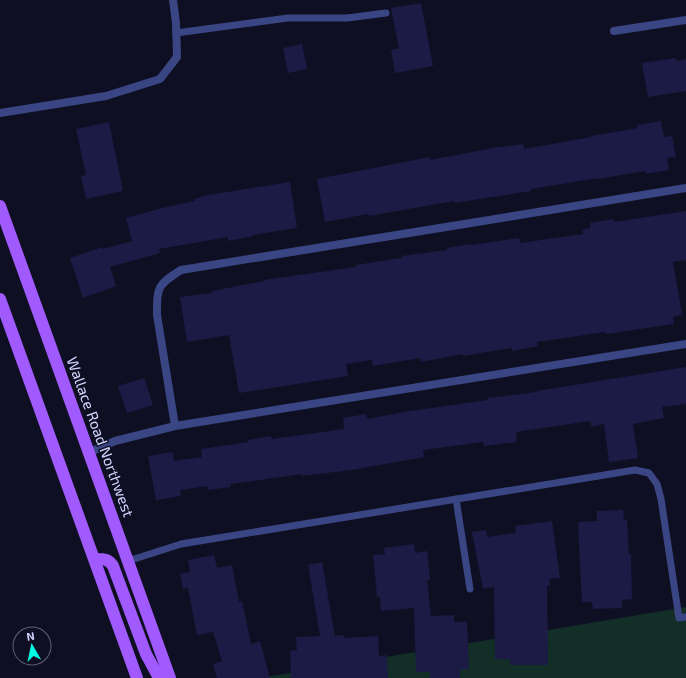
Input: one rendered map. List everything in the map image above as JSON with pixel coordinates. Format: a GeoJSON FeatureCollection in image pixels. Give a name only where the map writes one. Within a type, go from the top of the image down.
{"type":"FeatureCollection","features":[{"type":"Feature","properties":{"kind":"main road","name":"Wallace Road Northwest"},"geometry":{"type":"LineString","coordinates":[[0,206],[170,678]]}},
{"type":"Feature","properties":{"kind":"main road"},"geometry":{"type":"LineString","coordinates":[[0,299],[137,678]]}},
{"type":"Feature","properties":{"kind":"main road"},"geometry":{"type":"LineString","coordinates":[[94,559],[103,559],[108,561],[113,566],[146,654],[159,678]]}},
{"type":"Feature","properties":{"kind":"street"},"geometry":{"type":"LineString","coordinates":[[0,113],[106,96],[160,79],[177,57],[173,0]]}},
{"type":"Feature","properties":{"kind":"street"},"geometry":{"type":"LineString","coordinates":[[614,31],[686,20]]}},
{"type":"Feature","properties":{"kind":"street"},"geometry":{"type":"LineString","coordinates":[[175,426],[157,315],[157,299],[158,288],[168,278],[181,270],[686,188]]}},
{"type":"Feature","properties":{"kind":"street"},"geometry":{"type":"LineString","coordinates":[[88,453],[115,441],[175,426],[686,344]]}},
{"type":"Feature","properties":{"kind":"lane"},"geometry":{"type":"LineString","coordinates":[[176,33],[288,18],[347,18],[386,13]]}},
{"type":"Feature","properties":{"kind":"lane"},"geometry":{"type":"LineString","coordinates":[[128,561],[181,544],[635,470],[649,473],[657,484],[661,499],[679,618],[686,617]]}},
{"type":"Feature","properties":{"kind":"lane"},"geometry":{"type":"LineString","coordinates":[[456,499],[470,589]]}},
{"type":"Feature","properties":{"kind":"green space"},"geometry":{"type":"Polygon","coordinates":[[[686,607],[686,678],[260,678],[686,607]]]}},
{"type":"Feature","properties":{"kind":"building"},"geometry":{"type":"Polygon","coordinates":[[[421,3],[433,66],[395,73],[391,50],[399,48],[391,8],[421,3]]]}},
{"type":"Feature","properties":{"kind":"building"},"geometry":{"type":"Polygon","coordinates":[[[302,44],[307,69],[288,73],[283,48],[302,44]]]}},
{"type":"Feature","properties":{"kind":"building"},"geometry":{"type":"Polygon","coordinates":[[[676,58],[677,61],[686,59],[686,91],[648,97],[642,63],[676,58]]]}},
{"type":"Feature","properties":{"kind":"building"},"geometry":{"type":"Polygon","coordinates":[[[661,121],[664,137],[672,136],[676,157],[667,158],[669,170],[646,174],[645,171],[598,178],[531,189],[531,191],[454,203],[454,201],[325,222],[317,179],[430,157],[430,160],[523,144],[524,149],[638,128],[637,125],[661,121]]]}},
{"type":"Feature","properties":{"kind":"building"},"geometry":{"type":"Polygon","coordinates":[[[109,122],[123,191],[86,199],[81,176],[86,175],[76,129],[109,122]]]}},
{"type":"Feature","properties":{"kind":"building"},"geometry":{"type":"Polygon","coordinates":[[[290,182],[297,228],[252,235],[253,236],[228,241],[228,237],[159,249],[160,253],[110,267],[116,286],[83,298],[70,258],[103,247],[103,249],[132,241],[126,218],[195,201],[194,199],[208,195],[290,182]]]}},
{"type":"Feature","properties":{"kind":"building"},"geometry":{"type":"Polygon","coordinates":[[[686,211],[686,260],[673,262],[682,315],[673,317],[674,324],[537,342],[538,346],[512,351],[512,348],[463,356],[463,354],[421,362],[420,358],[373,366],[372,360],[346,364],[348,376],[239,393],[229,335],[187,342],[180,297],[213,293],[212,291],[264,280],[356,267],[356,265],[402,258],[402,256],[447,250],[447,248],[470,244],[519,238],[520,243],[583,234],[582,230],[590,228],[590,223],[613,219],[614,222],[686,211]]]}},
{"type":"Feature","properties":{"kind":"building"},"geometry":{"type":"Polygon","coordinates":[[[686,367],[686,404],[662,407],[664,418],[633,424],[638,458],[609,462],[604,424],[591,427],[590,421],[516,432],[517,442],[484,446],[483,442],[423,450],[424,457],[351,470],[302,476],[302,474],[230,484],[231,487],[208,490],[207,486],[180,490],[181,496],[156,500],[148,456],[173,452],[174,461],[202,457],[201,449],[248,442],[248,440],[271,436],[272,439],[344,429],[343,418],[366,414],[367,419],[410,411],[488,400],[488,398],[537,392],[686,367]]]}},
{"type":"Feature","properties":{"kind":"building"},"geometry":{"type":"Polygon","coordinates":[[[144,378],[153,405],[127,413],[118,386],[144,378]]]}},
{"type":"Feature","properties":{"kind":"building"},"geometry":{"type":"Polygon","coordinates":[[[623,510],[624,520],[627,520],[629,554],[631,554],[632,599],[622,600],[622,608],[593,609],[592,602],[582,602],[578,522],[597,521],[597,511],[623,510]]]}},
{"type":"Feature","properties":{"kind":"building"},"geometry":{"type":"Polygon","coordinates":[[[552,521],[560,578],[549,579],[550,585],[547,586],[548,665],[510,665],[510,659],[495,659],[494,587],[483,589],[472,532],[486,530],[487,537],[516,533],[515,526],[552,521]]]}},
{"type":"Feature","properties":{"kind":"building"},"geometry":{"type":"Polygon","coordinates":[[[414,544],[415,553],[427,551],[430,580],[427,580],[431,616],[454,615],[454,622],[467,622],[469,669],[460,670],[460,678],[430,678],[430,672],[416,672],[414,608],[381,611],[380,597],[377,597],[373,555],[385,554],[384,548],[414,544]]]}},
{"type":"Feature","properties":{"kind":"building"},"geometry":{"type":"Polygon","coordinates":[[[214,555],[217,568],[232,565],[239,602],[242,601],[251,644],[260,641],[270,678],[217,678],[213,664],[222,661],[213,632],[197,635],[188,588],[183,589],[180,574],[190,572],[188,560],[214,555]]]}},
{"type":"Feature","properties":{"kind":"building"},"geometry":{"type":"Polygon","coordinates":[[[322,562],[335,636],[344,635],[344,638],[378,636],[379,656],[387,655],[388,678],[291,678],[290,651],[297,650],[296,637],[320,636],[308,565],[322,562]]]}}]}
